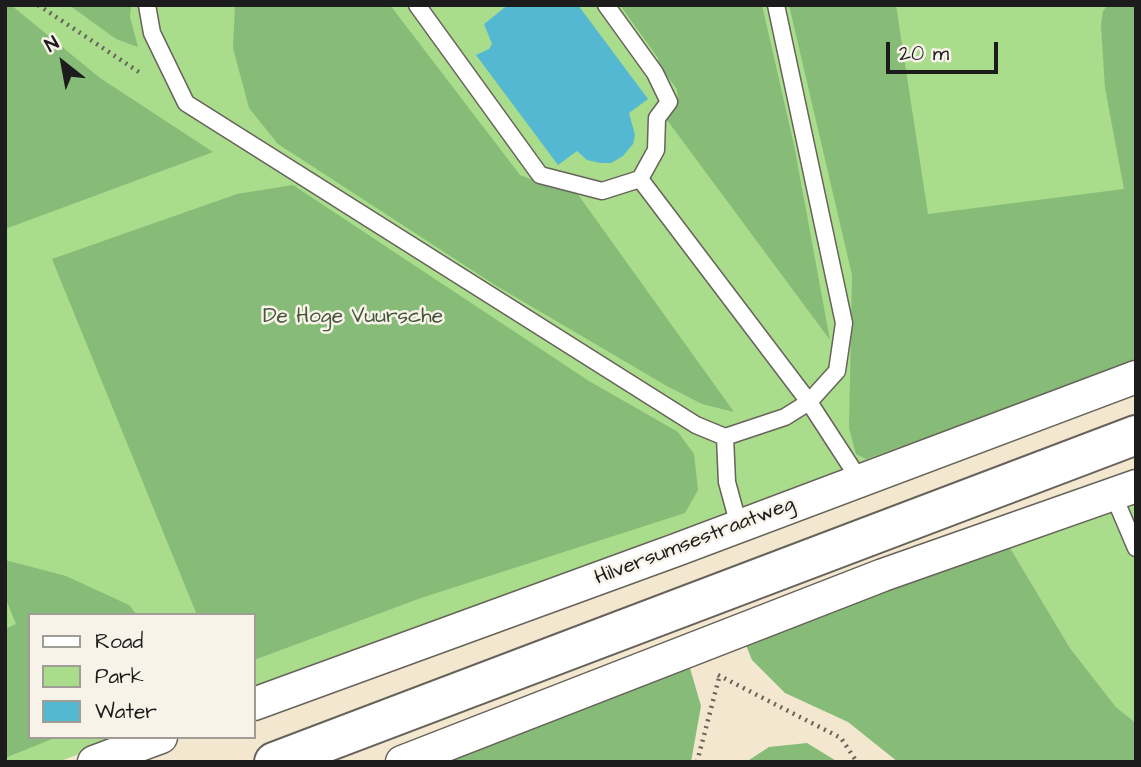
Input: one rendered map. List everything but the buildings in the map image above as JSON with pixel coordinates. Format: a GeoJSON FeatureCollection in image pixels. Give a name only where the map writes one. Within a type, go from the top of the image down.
{"type":"FeatureCollection","features":[{"type":"Feature","properties":{"kind":"main road"},"geometry":{"type":"LineString","coordinates":[[274,762],[1136,435]]}},
{"type":"Feature","properties":{"kind":"street","name":"Hilversumsestraatweg"},"geometry":{"type":"LineString","coordinates":[[256,703],[1136,377]]}},
{"type":"Feature","properties":{"kind":"street"},"geometry":{"type":"LineString","coordinates":[[402,762],[883,575],[1124,490]]}},
{"type":"Feature","properties":{"kind":"street"},"geometry":{"type":"LineString","coordinates":[[94,762],[156,739]]}},
{"type":"Feature","properties":{"kind":"lane"},"geometry":{"type":"LineString","coordinates":[[147,5],[152,33],[186,103],[696,425],[725,437],[785,417],[809,402],[837,371],[844,323],[776,5]]}},
{"type":"Feature","properties":{"kind":"lane"},"geometry":{"type":"LineString","coordinates":[[417,5],[540,175],[602,191],[640,179],[656,150],[657,118],[669,102],[655,73],[606,5]]}},
{"type":"Feature","properties":{"kind":"lane"},"geometry":{"type":"LineString","coordinates":[[640,179],[809,402],[859,479]]}},
{"type":"Feature","properties":{"kind":"lane"},"geometry":{"type":"LineString","coordinates":[[725,437],[727,482],[738,526]]}},
{"type":"Feature","properties":{"kind":"lane"},"geometry":{"type":"LineString","coordinates":[[1124,490],[1136,548]]}},
{"type":"Feature","properties":{"kind":"path"},"geometry":{"type":"LineString","coordinates":[[38,5],[186,103]]}},
{"type":"Feature","properties":{"kind":"path"},"geometry":{"type":"LineString","coordinates":[[697,762],[719,678],[841,738],[857,762]]}},
{"type":"Feature","properties":{"kind":"green space","name":"De Hoge Vuursche"},"geometry":{"type":"Polygon","coordinates":[[[5,5],[1136,5],[1136,364],[923,439],[256,688],[256,613],[28,613],[28,739],[119,739],[58,762],[5,762],[5,5]]]}},
{"type":"Feature","properties":{"kind":"green space"},"geometry":{"type":"Polygon","coordinates":[[[5,5],[11,5],[100,78],[213,152],[5,229],[5,5]]]}},
{"type":"Feature","properties":{"kind":"green space"},"geometry":{"type":"Polygon","coordinates":[[[69,5],[131,5],[130,17],[138,47],[116,39],[69,5]]]}},
{"type":"Feature","properties":{"kind":"green space"},"geometry":{"type":"Polygon","coordinates":[[[235,5],[390,5],[520,175],[551,187],[574,189],[734,412],[702,404],[665,385],[495,285],[278,144],[249,108],[233,48],[235,5]]]}},
{"type":"Feature","properties":{"kind":"green space"},"geometry":{"type":"Polygon","coordinates":[[[620,5],[762,5],[794,145],[830,340],[667,120],[678,101],[677,89],[620,5]]]}},
{"type":"Feature","properties":{"kind":"green space"},"geometry":{"type":"Polygon","coordinates":[[[789,5],[896,5],[928,214],[1124,189],[1105,88],[1101,25],[1103,11],[1108,5],[1136,5],[1136,363],[866,459],[856,454],[849,428],[852,275],[789,5]]]}},
{"type":"Feature","properties":{"kind":"green space"},"geometry":{"type":"Polygon","coordinates":[[[293,185],[589,381],[678,432],[694,454],[698,490],[685,513],[421,598],[256,659],[256,613],[196,613],[52,259],[237,194],[293,185]]]}},
{"type":"Feature","properties":{"kind":"green space"},"geometry":{"type":"Polygon","coordinates":[[[1136,497],[1136,723],[1116,707],[1070,648],[1006,541],[1136,497]]]}},
{"type":"Feature","properties":{"kind":"green space"},"geometry":{"type":"Polygon","coordinates":[[[1006,541],[1070,648],[1116,707],[1136,723],[1136,762],[898,762],[848,722],[785,693],[752,660],[740,631],[1006,541]]]}},
{"type":"Feature","properties":{"kind":"green space"},"geometry":{"type":"Polygon","coordinates":[[[5,560],[66,576],[129,605],[135,613],[28,613],[28,739],[52,739],[5,758],[5,629],[16,624],[5,597],[5,560]]]}},
{"type":"Feature","properties":{"kind":"green space"},"geometry":{"type":"Polygon","coordinates":[[[685,651],[701,706],[691,762],[381,762],[685,651]]]}},
{"type":"Feature","properties":{"kind":"green space"},"geometry":{"type":"Polygon","coordinates":[[[807,743],[838,762],[746,762],[769,747],[807,743]]]}},
{"type":"Feature","properties":{"kind":"water"},"geometry":{"type":"Polygon","coordinates":[[[508,5],[578,5],[648,99],[629,113],[635,135],[633,144],[623,156],[611,163],[600,163],[587,160],[577,151],[558,165],[476,55],[489,49],[492,44],[484,24],[508,5]]]}}]}
